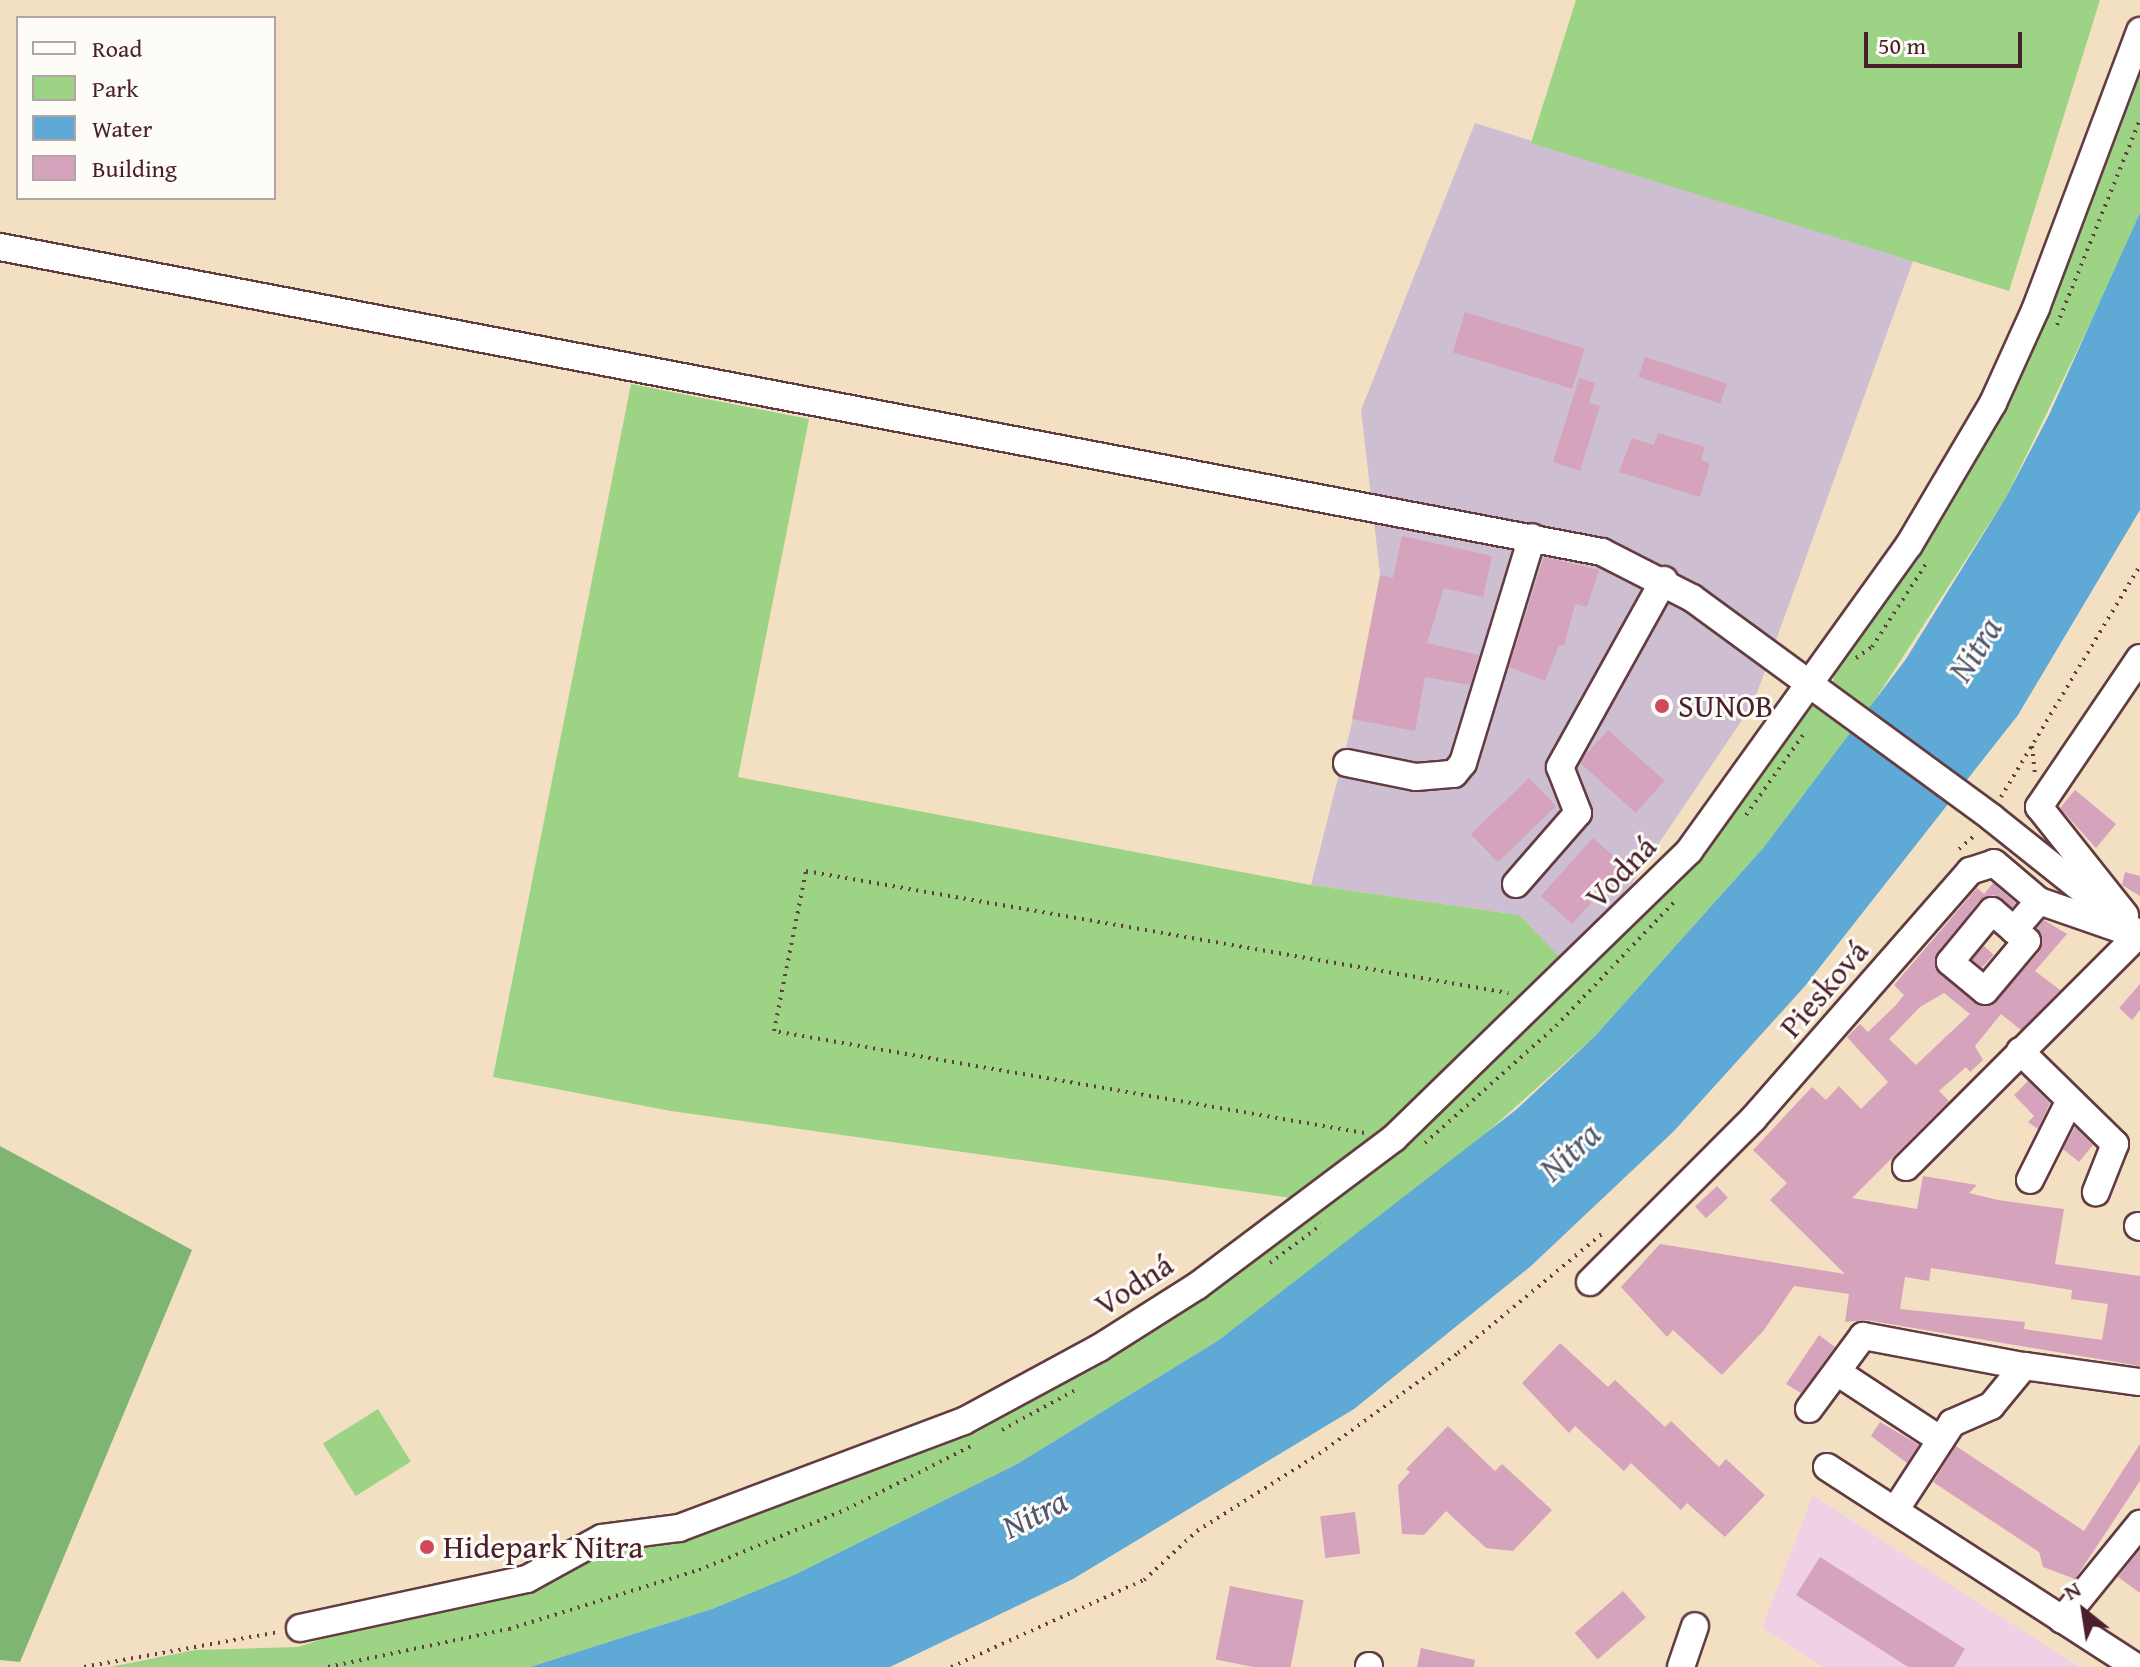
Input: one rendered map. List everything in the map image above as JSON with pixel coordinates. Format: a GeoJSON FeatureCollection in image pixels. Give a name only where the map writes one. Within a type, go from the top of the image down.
{"type":"FeatureCollection","features":[{"type":"Feature","properties":{"kind":"street","name":"Vodná"},"geometry":{"type":"LineString","coordinates":[[300,1628],[527,1579],[602,1538],[679,1528],[964,1421],[1087,1355],[1197,1286],[1394,1138],[1542,999],[1689,851],[1909,545],[1993,403],[2036,308],[2140,31]]}},
{"type":"Feature","properties":{"kind":"street"},"geometry":{"type":"LineString","coordinates":[[0,247],[1602,552],[1664,580],[1810,683],[1984,812],[2139,936]]}},
{"type":"Feature","properties":{"kind":"street"},"geometry":{"type":"LineString","coordinates":[[1347,763],[1416,777],[1454,774],[1463,763],[1532,537]]}},
{"type":"Feature","properties":{"kind":"street"},"geometry":{"type":"LineString","coordinates":[[1516,884],[1578,813],[1560,767],[1664,580]]}},
{"type":"Feature","properties":{"kind":"street"},"geometry":{"type":"LineString","coordinates":[[2139,936],[2103,881],[2039,807],[2140,658]]}},
{"type":"Feature","properties":{"kind":"street","name":"Piesková"},"geometry":{"type":"LineString","coordinates":[[1590,1282],[1763,1107],[1970,871],[1994,863],[2039,901],[2139,936]]}},
{"type":"Feature","properties":{"kind":"street"},"geometry":{"type":"LineString","coordinates":[[2014,930],[2039,901]]}},
{"type":"Feature","properties":{"kind":"street"},"geometry":{"type":"LineString","coordinates":[[1906,1167],[2139,936]]}},
{"type":"Feature","properties":{"kind":"street"},"geometry":{"type":"LineString","coordinates":[[2020,1051],[2115,1144],[2096,1192]]}},
{"type":"Feature","properties":{"kind":"street"},"geometry":{"type":"LineString","coordinates":[[2030,1180],[2070,1100]]}},
{"type":"Feature","properties":{"kind":"street"},"geometry":{"type":"LineString","coordinates":[[1809,1409],[1863,1336],[2024,1366],[2140,1382]]}},
{"type":"Feature","properties":{"kind":"street"},"geometry":{"type":"LineString","coordinates":[[1896,1509],[1952,1423],[1991,1406],[2024,1366]]}},
{"type":"Feature","properties":{"kind":"street"},"geometry":{"type":"LineString","coordinates":[[1837,1372],[1941,1440]]}},
{"type":"Feature","properties":{"kind":"street"},"geometry":{"type":"LineString","coordinates":[[1827,1467],[2136,1667]]}},
{"type":"Feature","properties":{"kind":"street"},"geometry":{"type":"LineString","coordinates":[[2062,1620],[2140,1524]]}},
{"type":"Feature","properties":{"kind":"street"},"geometry":{"type":"LineString","coordinates":[[1681,1667],[1695,1626]]}},
{"type":"Feature","properties":{"kind":"path"},"geometry":{"type":"LineString","coordinates":[[1954,854],[1984,812],[2140,566]]}},
{"type":"Feature","properties":{"kind":"path"},"geometry":{"type":"LineString","coordinates":[[1394,1138],[774,1031],[806,871],[1542,999]]}},
{"type":"Feature","properties":{"kind":"path"},"geometry":{"type":"LineString","coordinates":[[951,1667],[1144,1580],[1197,1531],[1319,1454],[1458,1353],[1609,1227]]}},
{"type":"Feature","properties":{"kind":"path"},"geometry":{"type":"LineString","coordinates":[[328,1667],[607,1602],[776,1539],[906,1476]]}},
{"type":"Feature","properties":{"kind":"path"},"geometry":{"type":"LineString","coordinates":[[84,1667],[300,1628]]}},
{"type":"Feature","properties":{"kind":"shaded area"},"geometry":{"type":"Polygon","coordinates":[[[1475,123],[1913,261],[1753,704],[1630,886],[1563,960],[1519,915],[1311,885],[1383,600],[1361,410],[1475,123]]]}},
{"type":"Feature","properties":{"kind":"shaded area"},"geometry":{"type":"Polygon","coordinates":[[[1813,1495],[2080,1667],[1823,1667],[1762,1628],[1813,1495]]]}},
{"type":"Feature","properties":{"kind":"green space"},"geometry":{"type":"Polygon","coordinates":[[[1576,0],[2100,0],[2009,291],[1531,143],[1576,0]]]}},
{"type":"Feature","properties":{"kind":"green space"},"geometry":{"type":"Polygon","coordinates":[[[2140,61],[2140,213],[2123,256],[2005,499],[1866,714],[1832,689],[1834,673],[1935,511],[2140,61]]]}},
{"type":"Feature","properties":{"kind":"green space"},"geometry":{"type":"Polygon","coordinates":[[[631,384],[809,419],[738,777],[1311,885],[1519,915],[1563,960],[1306,1200],[671,1111],[493,1077],[631,384]]]}},
{"type":"Feature","properties":{"kind":"green space"},"geometry":{"type":"Polygon","coordinates":[[[1805,706],[1819,706],[1852,731],[1764,847],[1595,1036],[1456,1160],[1299,1282],[1219,1340],[1017,1464],[794,1575],[712,1609],[530,1667],[110,1667],[195,1650],[298,1647],[980,1421],[1446,1102],[1614,940],[1805,706]]]}},
{"type":"Feature","properties":{"kind":"green space"},"geometry":{"type":"Polygon","coordinates":[[[0,1146],[192,1250],[20,1662],[0,1660],[0,1146]]]}},
{"type":"Feature","properties":{"kind":"green space"},"geometry":{"type":"Polygon","coordinates":[[[378,1409],[411,1462],[356,1496],[323,1443],[378,1409]]]}},
{"type":"Feature","properties":{"kind":"water","name":"Nitra"},"geometry":{"type":"Polygon","coordinates":[[[2140,213],[2140,510],[2018,715],[1805,986],[1674,1131],[1531,1266],[1354,1409],[1073,1579],[890,1667],[530,1667],[712,1609],[794,1575],[1017,1464],[1219,1340],[1517,1109],[1595,1036],[1764,847],[1906,659],[2005,499],[2049,415],[2140,213]]]}},
{"type":"Feature","properties":{"kind":"building"},"geometry":{"type":"Polygon","coordinates":[[[1465,312],[1585,349],[1572,389],[1453,352],[1465,312]]]}},
{"type":"Feature","properties":{"kind":"building"},"geometry":{"type":"Polygon","coordinates":[[[1645,357],[1727,384],[1720,404],[1639,377],[1645,357]]]}},
{"type":"Feature","properties":{"kind":"building"},"geometry":{"type":"Polygon","coordinates":[[[1579,378],[1595,383],[1589,403],[1600,406],[1580,471],[1553,462],[1579,378]]]}},
{"type":"Feature","properties":{"kind":"building"},"geometry":{"type":"Polygon","coordinates":[[[1658,433],[1705,447],[1701,460],[1710,463],[1700,497],[1619,472],[1632,438],[1654,445],[1658,433]]]}},
{"type":"Feature","properties":{"kind":"building"},"geometry":{"type":"Polygon","coordinates":[[[1402,536],[1492,556],[1483,597],[1444,588],[1427,643],[1479,655],[1470,685],[1425,677],[1415,731],[1352,719],[1380,575],[1393,578],[1402,536]]]}},
{"type":"Feature","properties":{"kind":"building"},"geometry":{"type":"Polygon","coordinates":[[[1544,557],[1599,570],[1587,607],[1575,604],[1564,646],[1559,645],[1545,681],[1509,667],[1544,557]]]}},
{"type":"Feature","properties":{"kind":"building"},"geometry":{"type":"Polygon","coordinates":[[[1608,730],[1664,781],[1636,813],[1579,762],[1608,730]]]}},
{"type":"Feature","properties":{"kind":"building"},"geometry":{"type":"Polygon","coordinates":[[[1529,778],[1556,806],[1498,862],[1471,834],[1529,778]]]}},
{"type":"Feature","properties":{"kind":"building"},"geometry":{"type":"Polygon","coordinates":[[[2075,790],[2116,824],[2096,848],[2060,808],[2075,790]]]}},
{"type":"Feature","properties":{"kind":"building"},"geometry":{"type":"Polygon","coordinates":[[[1593,838],[1624,866],[1572,924],[1541,896],[1593,838]]]}},
{"type":"Feature","properties":{"kind":"building"},"geometry":{"type":"Polygon","coordinates":[[[2125,872],[2140,876],[2140,896],[2122,885],[2125,872]]]}},
{"type":"Feature","properties":{"kind":"building"},"geometry":{"type":"Polygon","coordinates":[[[1993,883],[2016,903],[2012,907],[1994,895],[1980,900],[1938,952],[1935,968],[1975,1003],[1991,1006],[2040,951],[2042,936],[2037,928],[2044,920],[2067,934],[2035,971],[2060,990],[2021,1030],[2001,1014],[1975,1046],[1983,1060],[1970,1072],[1966,1067],[1939,1091],[1949,1101],[1852,1198],[1917,1209],[1923,1176],[1977,1185],[1969,1193],[1998,1200],[2064,1209],[2055,1264],[2140,1276],[2140,1366],[1866,1320],[1845,1322],[1849,1294],[1794,1286],[1764,1330],[1722,1375],[1673,1330],[1667,1337],[1621,1287],[1660,1244],[1845,1274],[1770,1200],[1787,1183],[1753,1150],[1812,1087],[1826,1100],[1839,1086],[1861,1109],[1888,1082],[1847,1037],[1860,1024],[1868,1032],[1896,1005],[1904,995],[1894,985],[1977,888],[1984,894],[1993,883]],[[1944,993],[1920,1007],[1889,1039],[1916,1065],[1970,1014],[1944,993]],[[1931,1268],[1929,1281],[1905,1277],[1900,1309],[2025,1322],[2024,1329],[2102,1340],[2108,1304],[2071,1299],[2072,1290],[1931,1268]]]}},
{"type":"Feature","properties":{"kind":"building"},"geometry":{"type":"Polygon","coordinates":[[[1984,946],[1994,955],[1982,968],[1972,959],[1984,946]]]}},
{"type":"Feature","properties":{"kind":"building"},"geometry":{"type":"Polygon","coordinates":[[[2140,984],[2140,1010],[2132,1020],[2119,1008],[2140,984]]]}},
{"type":"Feature","properties":{"kind":"building"},"geometry":{"type":"Polygon","coordinates":[[[2028,1081],[2050,1103],[2038,1129],[2028,1122],[2034,1116],[2014,1095],[2028,1081]]]}},
{"type":"Feature","properties":{"kind":"building"},"geometry":{"type":"Polygon","coordinates":[[[2075,1127],[2093,1145],[2079,1162],[2063,1149],[2075,1127]]]}},
{"type":"Feature","properties":{"kind":"building"},"geometry":{"type":"Polygon","coordinates":[[[1717,1186],[1728,1198],[1706,1218],[1695,1206],[1717,1186]]]}},
{"type":"Feature","properties":{"kind":"building"},"geometry":{"type":"Polygon","coordinates":[[[1819,1335],[1835,1347],[1801,1393],[1786,1384],[1819,1335]]]}},
{"type":"Feature","properties":{"kind":"building"},"geometry":{"type":"Polygon","coordinates":[[[1560,1343],[1608,1387],[1615,1380],[1665,1427],[1671,1421],[1719,1467],[1726,1459],[1765,1495],[1725,1537],[1687,1503],[1681,1510],[1631,1463],[1624,1471],[1575,1426],[1569,1433],[1522,1383],[1560,1343]]]}},
{"type":"Feature","properties":{"kind":"building"},"geometry":{"type":"Polygon","coordinates":[[[1880,1422],[1919,1445],[1907,1463],[1871,1436],[1880,1422]]]}},
{"type":"Feature","properties":{"kind":"building"},"geometry":{"type":"Polygon","coordinates":[[[1448,1426],[1495,1471],[1502,1464],[1552,1510],[1513,1551],[1486,1548],[1446,1511],[1424,1535],[1402,1534],[1398,1485],[1410,1472],[1406,1469],[1448,1426]]]}},
{"type":"Feature","properties":{"kind":"building"},"geometry":{"type":"Polygon","coordinates":[[[2140,1444],[2140,1481],[2075,1579],[2043,1567],[2039,1552],[1933,1482],[1956,1446],[2084,1531],[2140,1444]]]}},
{"type":"Feature","properties":{"kind":"building"},"geometry":{"type":"Polygon","coordinates":[[[1355,1512],[1360,1554],[1325,1558],[1320,1516],[1355,1512]]]}},
{"type":"Feature","properties":{"kind":"building"},"geometry":{"type":"Polygon","coordinates":[[[2140,1549],[2140,1593],[2118,1577],[2140,1549]]]}},
{"type":"Feature","properties":{"kind":"building"},"geometry":{"type":"Polygon","coordinates":[[[1820,1557],[1965,1649],[1954,1667],[1908,1667],[1796,1595],[1820,1557]]]}},
{"type":"Feature","properties":{"kind":"building"},"geometry":{"type":"Polygon","coordinates":[[[1230,1586],[1304,1600],[1291,1667],[1254,1667],[1216,1660],[1230,1586]]]}},
{"type":"Feature","properties":{"kind":"building"},"geometry":{"type":"Polygon","coordinates":[[[1623,1591],[1646,1617],[1598,1659],[1575,1633],[1623,1591]]]}},
{"type":"Feature","properties":{"kind":"building"},"geometry":{"type":"Polygon","coordinates":[[[1421,1648],[1475,1660],[1474,1667],[1417,1667],[1421,1648]]]}},
{"type":"Feature","properties":{"kind":"place","name":"SUNOB"},"geometry":{"type":"Point","coordinates":[1662,706]}},
{"type":"Feature","properties":{"kind":"place","name":"Hidepark Nitra"},"geometry":{"type":"Point","coordinates":[427,1547]}}]}
